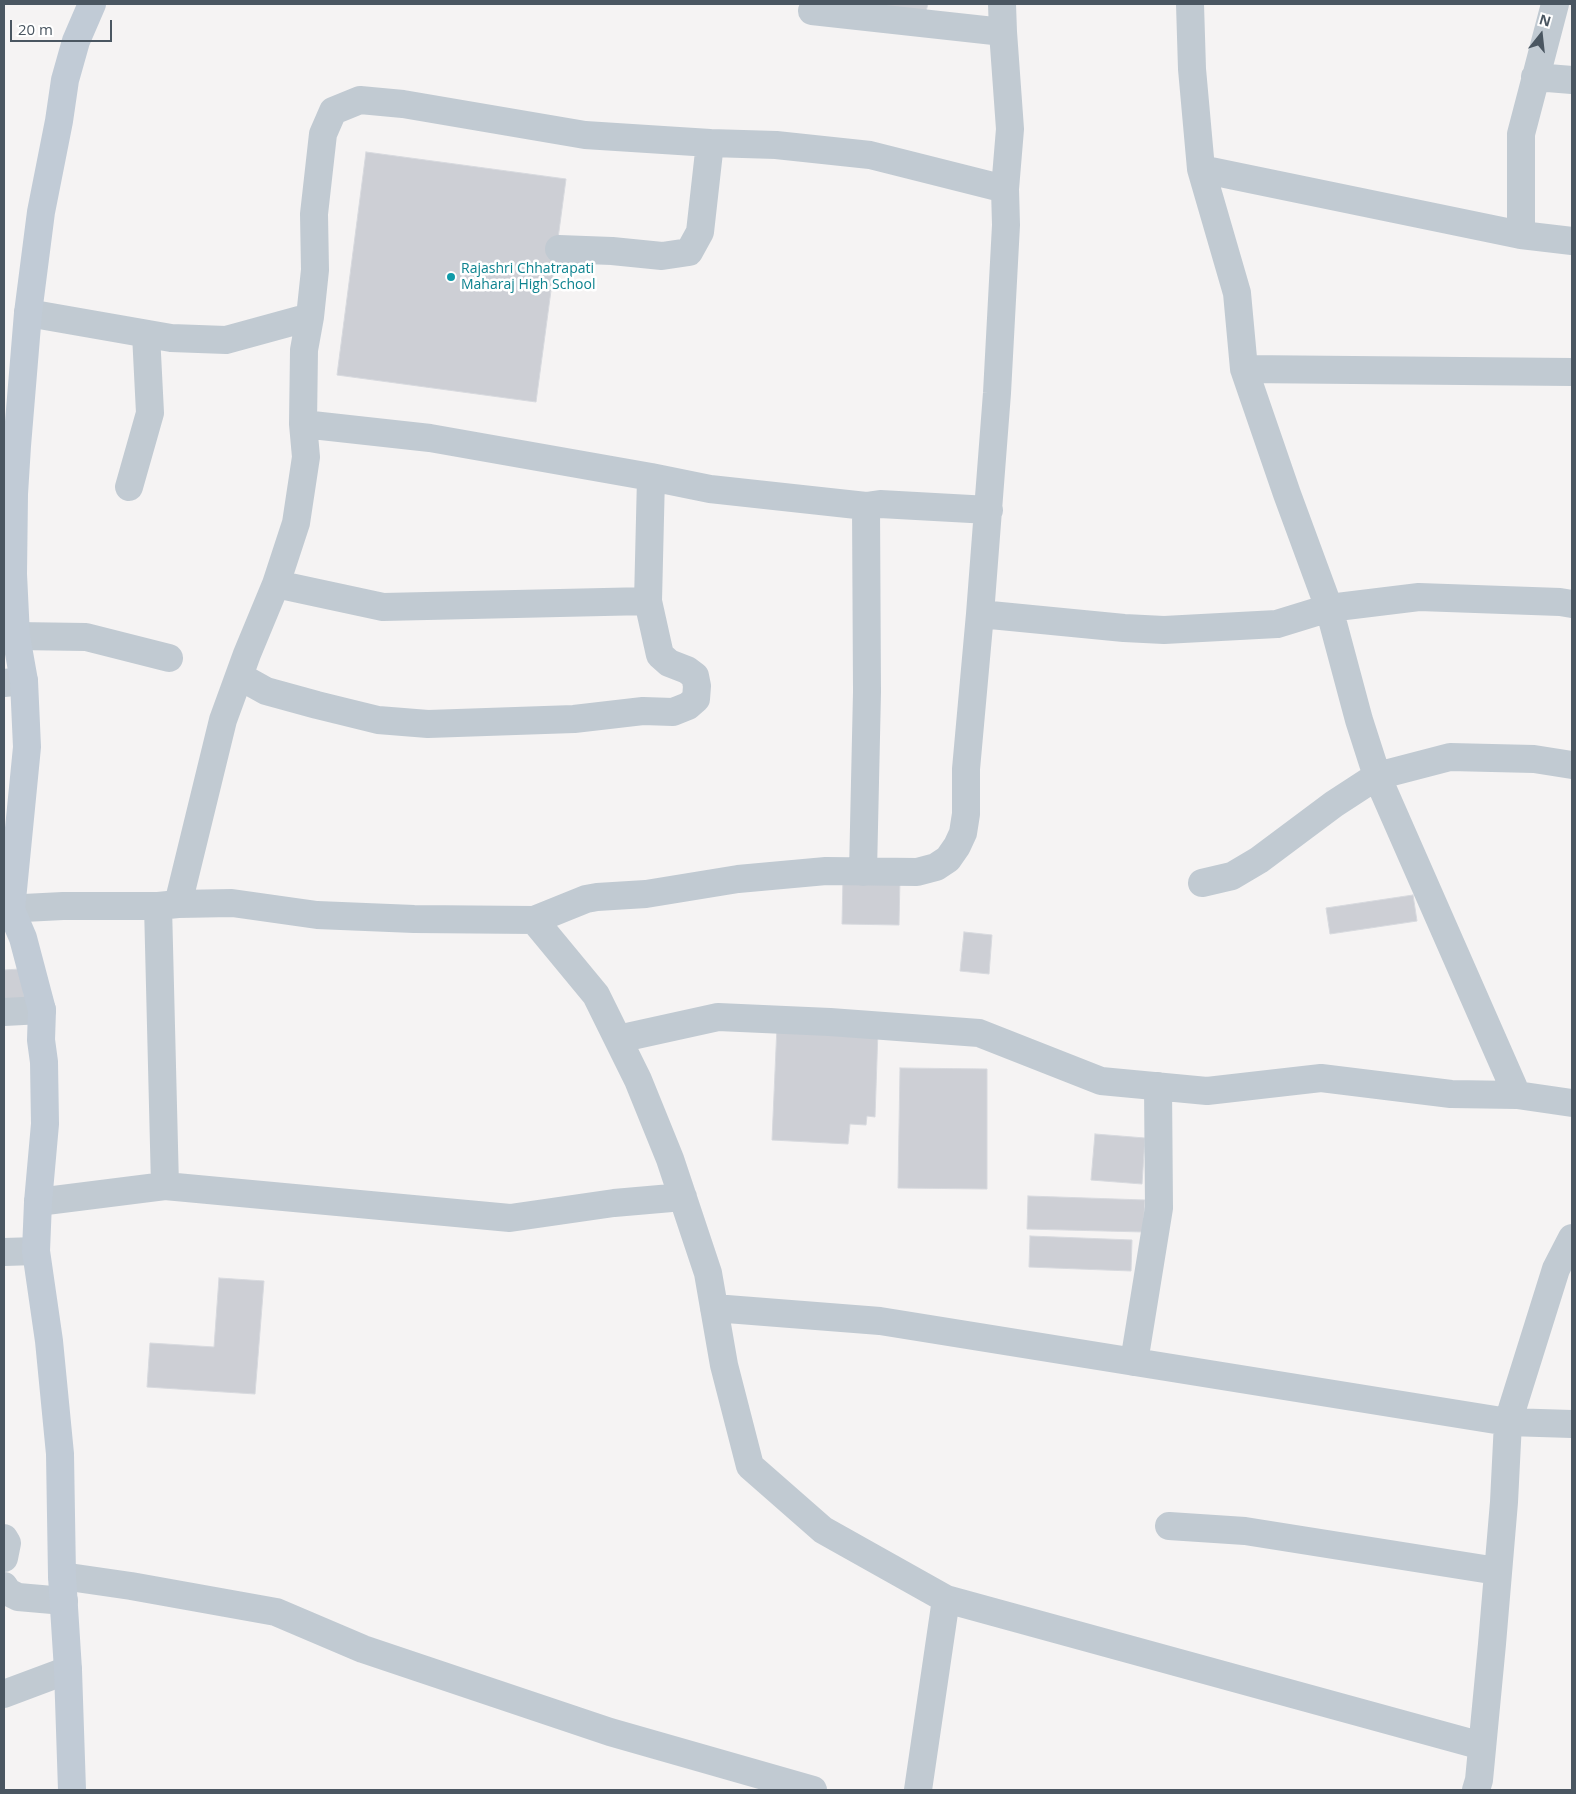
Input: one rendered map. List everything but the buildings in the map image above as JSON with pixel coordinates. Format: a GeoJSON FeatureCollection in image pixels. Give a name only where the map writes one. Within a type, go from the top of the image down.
{"type":"FeatureCollection","features":[{"type":"Feature","properties":{"kind":"main road"},"geometry":{"type":"LineString","coordinates":[[72,1790],[63,1589],[60,1454],[49,1341],[36,1252],[38,1202],[45,1124],[44,1062],[41,1040],[42,1010],[23,938],[7,909],[27,747],[14,682],[16,636],[14,494],[28,313],[40,212],[59,121],[65,80],[76,41],[92,4]]}},
{"type":"Feature","properties":{"kind":"street"},"geometry":{"type":"LineString","coordinates":[[7,909],[232,903],[317,915],[414,920],[534,920],[586,899],[597,897],[646,894],[738,879],[826,871],[917,872],[936,867],[948,859],[963,833],[966,814],[966,769],[989,510],[997,393],[1006,226],[1005,188],[1010,129],[1002,4]]}},
{"type":"Feature","properties":{"kind":"street"},"geometry":{"type":"LineString","coordinates":[[1190,4],[1192,70],[1201,169],[1237,293],[1244,369],[1329,608],[1377,776],[1517,1095]]}},
{"type":"Feature","properties":{"kind":"street"},"geometry":{"type":"LineString","coordinates":[[1521,235],[1521,134],[1555,4]]}},
{"type":"Feature","properties":{"kind":"street"},"geometry":{"type":"LineString","coordinates":[[812,11],[1003,32]]}},
{"type":"Feature","properties":{"kind":"street"},"geometry":{"type":"LineString","coordinates":[[1535,77],[1572,80]]}},
{"type":"Feature","properties":{"kind":"street"},"geometry":{"type":"LineString","coordinates":[[165,1186],[168,905],[223,720],[247,654],[276,584],[296,523],[306,457],[303,424],[304,350],[315,270],[314,214],[323,134],[333,111],[360,100],[403,104],[585,135],[776,145],[870,155],[1005,188]]}},
{"type":"Feature","properties":{"kind":"street"},"geometry":{"type":"LineString","coordinates":[[559,249],[612,251],[662,256],[689,252],[700,232],[710,143]]}},
{"type":"Feature","properties":{"kind":"street"},"geometry":{"type":"LineString","coordinates":[[1201,169],[1521,235],[1572,241]]}},
{"type":"Feature","properties":{"kind":"street"},"geometry":{"type":"LineString","coordinates":[[28,313],[171,338],[226,340],[310,317]]}},
{"type":"Feature","properties":{"kind":"street"},"geometry":{"type":"LineString","coordinates":[[129,487],[150,413],[146,334]]}},
{"type":"Feature","properties":{"kind":"street"},"geometry":{"type":"LineString","coordinates":[[1244,369],[1572,372]]}},
{"type":"Feature","properties":{"kind":"street"},"geometry":{"type":"LineString","coordinates":[[303,424],[430,438],[710,489],[866,506],[880,504],[989,510]]}},
{"type":"Feature","properties":{"kind":"street"},"geometry":{"type":"LineString","coordinates":[[239,676],[266,691],[317,705],[378,720],[428,724],[574,718],[643,711],[673,712],[688,706],[696,699],[697,686],[695,676],[687,670],[669,663],[660,655],[648,601],[651,477]]}},
{"type":"Feature","properties":{"kind":"street"},"geometry":{"type":"LineString","coordinates":[[864,872],[867,692],[866,506]]}},
{"type":"Feature","properties":{"kind":"street"},"geometry":{"type":"LineString","coordinates":[[276,584],[383,607],[648,601]]}},
{"type":"Feature","properties":{"kind":"street"},"geometry":{"type":"LineString","coordinates":[[980,614],[1164,630],[1276,624],[1329,608],[1419,597],[1572,604]]}},
{"type":"Feature","properties":{"kind":"street"},"geometry":{"type":"LineString","coordinates":[[16,636],[86,637],[169,658]]}},
{"type":"Feature","properties":{"kind":"street"},"geometry":{"type":"LineString","coordinates":[[1202,883],[1232,876],[1259,860],[1327,809],[1377,776],[1450,757],[1534,759],[1572,765]]}},
{"type":"Feature","properties":{"kind":"street"},"geometry":{"type":"LineString","coordinates":[[534,920],[596,995],[638,1080],[670,1159],[708,1273],[724,1365],[750,1466],[823,1530],[946,1600],[1482,1746]]}},
{"type":"Feature","properties":{"kind":"street"},"geometry":{"type":"LineString","coordinates":[[4,1012],[42,1010]]}},
{"type":"Feature","properties":{"kind":"street"},"geometry":{"type":"LineString","coordinates":[[618,1039],[718,1017],[830,1022],[979,1033],[1101,1081],[1207,1091],[1321,1078],[1450,1094],[1517,1095],[1572,1103]]}},
{"type":"Feature","properties":{"kind":"street"},"geometry":{"type":"LineString","coordinates":[[1134,1362],[1159,1208],[1158,1086]]}},
{"type":"Feature","properties":{"kind":"street"},"geometry":{"type":"LineString","coordinates":[[38,1202],[165,1186],[510,1218],[614,1203],[683,1197]]}},
{"type":"Feature","properties":{"kind":"street"},"geometry":{"type":"LineString","coordinates":[[1476,1790],[1482,1746],[1504,1502],[1508,1422],[1556,1269],[1572,1238]]}},
{"type":"Feature","properties":{"kind":"street"},"geometry":{"type":"LineString","coordinates":[[4,1252],[36,1252]]}},
{"type":"Feature","properties":{"kind":"street"},"geometry":{"type":"LineString","coordinates":[[714,1308],[880,1321],[1508,1422],[1572,1424]]}},
{"type":"Feature","properties":{"kind":"street"},"geometry":{"type":"LineString","coordinates":[[1170,1526],[1245,1531],[1497,1571]]}},
{"type":"Feature","properties":{"kind":"street"},"geometry":{"type":"LineString","coordinates":[[4,1538],[7,1542],[4,1558]]}},
{"type":"Feature","properties":{"kind":"street"},"geometry":{"type":"LineString","coordinates":[[4,1586],[8,1592],[18,1597],[63,1589],[131,1586],[276,1612],[363,1649],[592,1726],[813,1790]]}},
{"type":"Feature","properties":{"kind":"street"},"geometry":{"type":"LineString","coordinates":[[918,1790],[946,1600]]}},
{"type":"Feature","properties":{"kind":"street"},"geometry":{"type":"LineString","coordinates":[[4,1694],[68,1670]]}},
{"type":"Feature","properties":{"kind":"place","name":"Rajashri Chhatrapati Maharaj High School"},"geometry":{"type":"Point","coordinates":[451,277]}}]}
